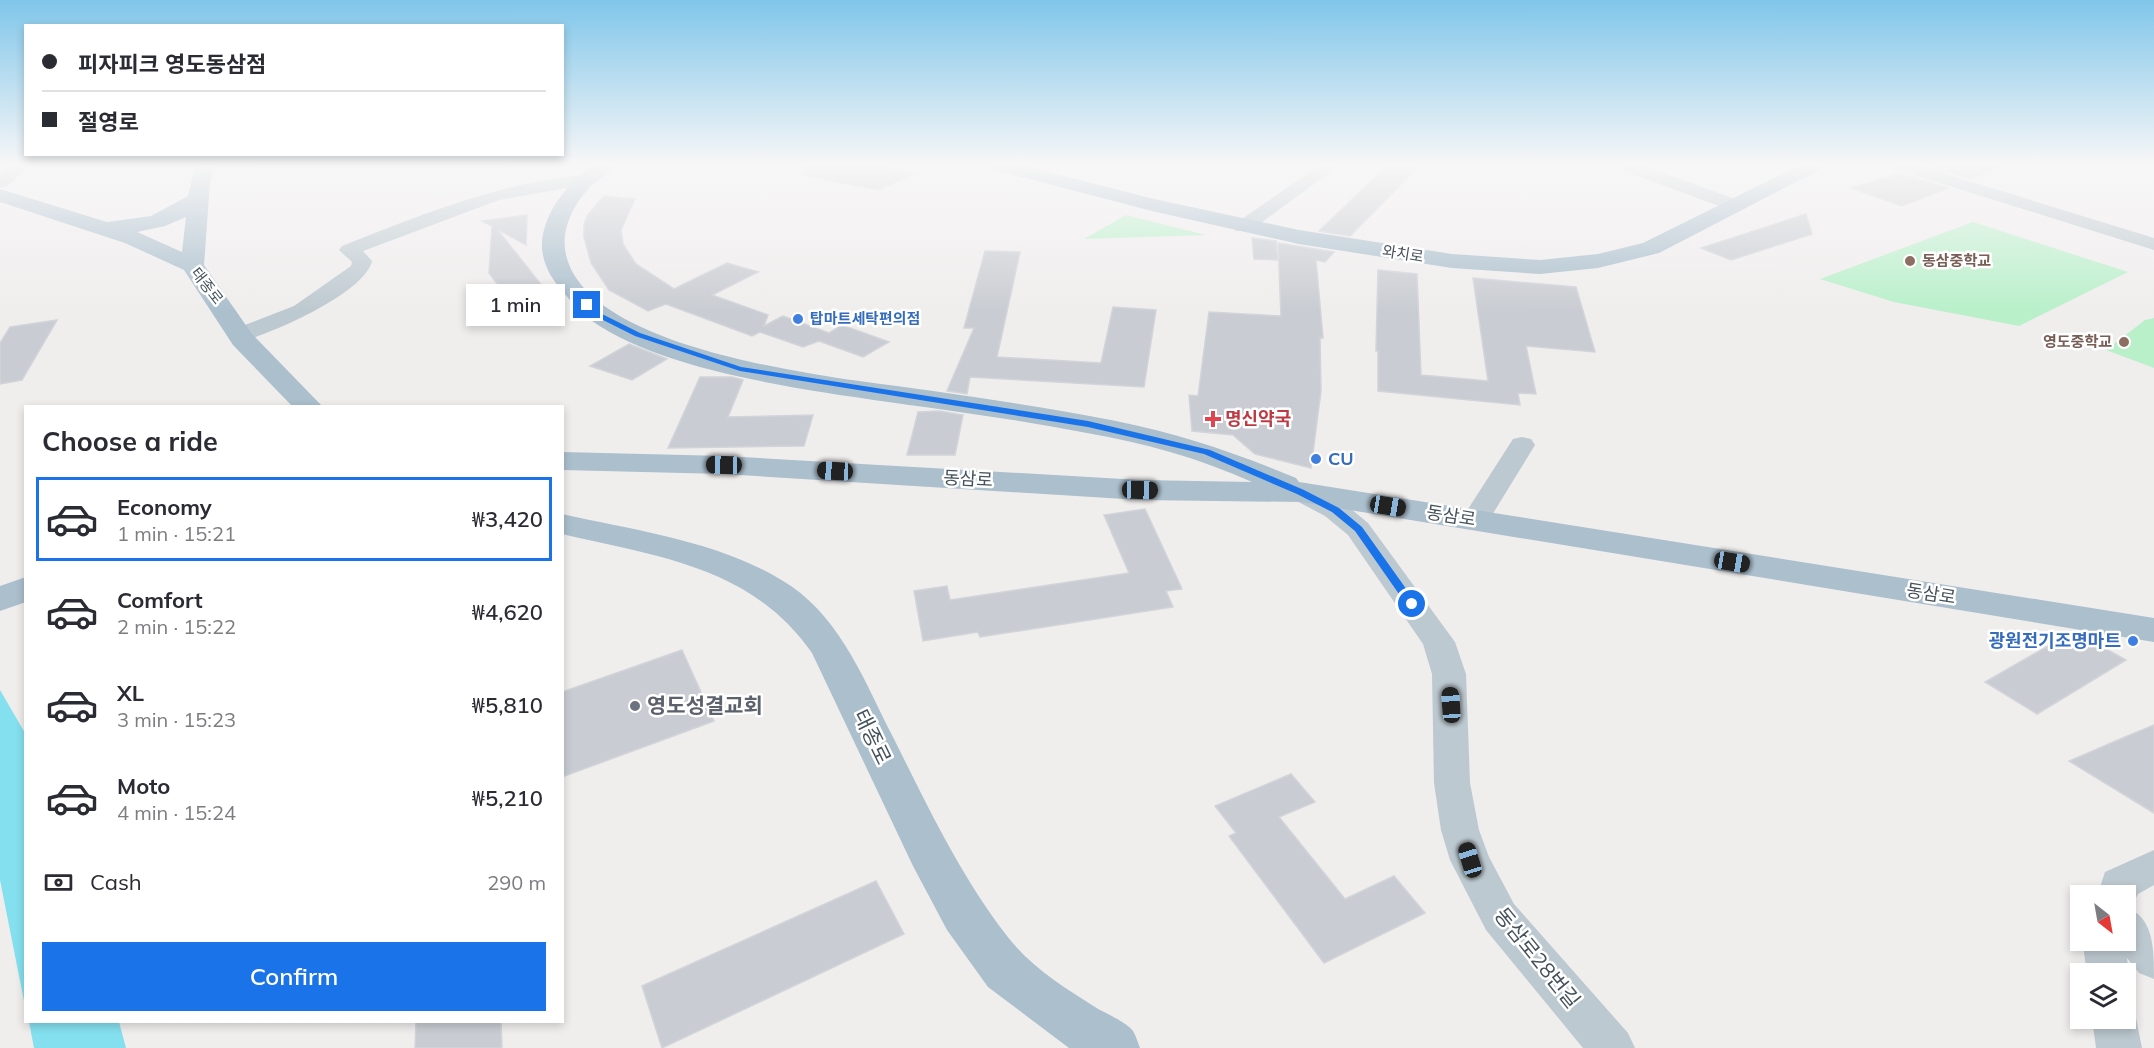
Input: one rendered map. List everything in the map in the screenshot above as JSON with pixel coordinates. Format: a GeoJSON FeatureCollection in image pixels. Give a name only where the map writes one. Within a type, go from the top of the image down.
{"type":"FeatureCollection","features":[{"type":"Feature","properties":{"kind":"main road","name":"태종로"},"geometry":{"type":"LineString","coordinates":[[60,214],[133,238],[192,265],[221,304],[240,335],[273,374],[307,405]]}},
{"type":"Feature","properties":{"kind":"main road"},"geometry":{"type":"LineString","coordinates":[[104,228],[146,224],[183,214]]}},
{"type":"Feature","properties":{"kind":"main road"},"geometry":{"type":"LineString","coordinates":[[133,238],[154,236],[180,228],[193,214]]}},
{"type":"Feature","properties":{"kind":"main road"},"geometry":{"type":"LineString","coordinates":[[192,265],[197,214]]}},
{"type":"Feature","properties":{"kind":"main road"},"geometry":{"type":"LineString","coordinates":[[559,214],[552,233],[554,254],[560,270],[575,294],[600,315],[638,335],[740,369],[1088,424],[1171,443],[1207,452],[1301,492]]}},
{"type":"Feature","properties":{"kind":"main road","name":"와치로"},"geometry":{"type":"LineString","coordinates":[[1194,214],[1243,226],[1417,256],[1540,267],[1598,261],[1651,248],[1717,214]]}},
{"type":"Feature","properties":{"kind":"main road","name":"동삼로"},"geometry":{"type":"LineString","coordinates":[[564,462],[724,465],[1140,490],[1301,492],[2154,630]]}},
{"type":"Feature","properties":{"kind":"main road","name":"태종로"},"geometry":{"type":"LineString","coordinates":[[564,525],[731,568],[762,583],[789,600],[817,628],[829,649],[929,853],[964,916],[1005,971],[1054,1009],[1114,1048]]}},
{"type":"Feature","properties":{"kind":"street"},"geometry":{"type":"LineString","coordinates":[[240,335],[302,311],[360,269],[362,261],[350,250],[439,214]]}},
{"type":"Feature","properties":{"kind":"street"},"geometry":{"type":"LineString","coordinates":[[1243,226],[1261,214]]}},
{"type":"Feature","properties":{"kind":"street"},"geometry":{"type":"LineString","coordinates":[[2058,214],[2154,244]]}},
{"type":"Feature","properties":{"kind":"street"},"geometry":{"type":"LineString","coordinates":[[2100,214],[2154,228]]}},
{"type":"Feature","properties":{"kind":"street"},"geometry":{"type":"LineString","coordinates":[[1475,520],[1522,445]]}},
{"type":"Feature","properties":{"kind":"street","name":"동삼로28번길"},"geometry":{"type":"LineString","coordinates":[[1301,492],[1335,510],[1358,529],[1439,642],[1449,674],[1452,783],[1460,830],[1470,860],[1500,917],[1612,1048]]}},
{"type":"Feature","properties":{"kind":"street"},"geometry":{"type":"LineString","coordinates":[[2119,885],[2154,866]]}},
{"type":"Feature","properties":{"kind":"street"},"geometry":{"type":"LineString","coordinates":[[2136,938],[2154,960]]}},
{"type":"Feature","properties":{"kind":"street"},"geometry":{"type":"LineString","coordinates":[[2116,1029],[2119,1048]]}},
{"type":"Feature","properties":{"kind":"green space"},"geometry":{"type":"Polygon","coordinates":[[[1126,215],[1206,235],[1084,239],[1126,215]]]}},
{"type":"Feature","properties":{"kind":"green space"},"geometry":{"type":"Polygon","coordinates":[[[1973,222],[2128,272],[2019,326],[1894,302],[1820,279],[1973,222]]]}},
{"type":"Feature","properties":{"kind":"green space"},"geometry":{"type":"Polygon","coordinates":[[[2154,318],[2154,368],[2106,350],[2145,320],[2154,318]]]}},
{"type":"Feature","properties":{"kind":"water"},"geometry":{"type":"Polygon","coordinates":[[[0,690],[24,731],[24,1001],[0,880],[0,690]]]}},
{"type":"Feature","properties":{"kind":"water"},"geometry":{"type":"Polygon","coordinates":[[[29,1023],[119,1023],[126,1048],[34,1048],[29,1023]]]}},
{"type":"Feature","properties":{"kind":"building"},"geometry":{"type":"Polygon","coordinates":[[[589,214],[628,214],[621,230],[623,244],[636,264],[674,289],[727,263],[758,272],[712,295],[768,315],[764,326],[783,316],[829,333],[842,325],[889,342],[863,357],[819,341],[803,347],[760,332],[752,336],[666,304],[648,311],[609,290],[591,263],[584,237],[589,214]]]}},
{"type":"Feature","properties":{"kind":"building"},"geometry":{"type":"Polygon","coordinates":[[[1337,214],[1372,214],[1350,236],[1319,231],[1337,214]]]}},
{"type":"Feature","properties":{"kind":"building"},"geometry":{"type":"Polygon","coordinates":[[[1806,214],[1812,234],[1731,260],[1701,248],[1806,214]]]}},
{"type":"Feature","properties":{"kind":"building"},"geometry":{"type":"Polygon","coordinates":[[[527,215],[526,245],[497,229],[551,297],[514,306],[489,273],[492,226],[482,221],[527,215]]]}},
{"type":"Feature","properties":{"kind":"building"},"geometry":{"type":"Polygon","coordinates":[[[1252,238],[1276,241],[1278,260],[1254,259],[1252,238]]]}},
{"type":"Feature","properties":{"kind":"building"},"geometry":{"type":"Polygon","coordinates":[[[1278,243],[1334,252],[1325,262],[1316,260],[1323,338],[1320,338],[1321,391],[1311,468],[1255,454],[1233,435],[1192,431],[1189,395],[1198,396],[1209,312],[1281,316],[1278,243]]]}},
{"type":"Feature","properties":{"kind":"building"},"geometry":{"type":"Polygon","coordinates":[[[985,251],[1020,252],[997,357],[1101,363],[1113,307],[1156,310],[1144,387],[970,377],[967,394],[947,391],[974,328],[964,328],[985,251]]]}},
{"type":"Feature","properties":{"kind":"building"},"geometry":{"type":"Polygon","coordinates":[[[1378,270],[1417,274],[1421,375],[1488,381],[1473,278],[1576,287],[1595,352],[1526,346],[1536,394],[1518,393],[1520,405],[1378,391],[1378,351],[1376,351],[1378,270]]]}},
{"type":"Feature","properties":{"kind":"building"},"geometry":{"type":"Polygon","coordinates":[[[57,320],[22,380],[0,384],[0,343],[10,327],[57,320]]]}},
{"type":"Feature","properties":{"kind":"building"},"geometry":{"type":"Polygon","coordinates":[[[629,344],[667,359],[632,380],[590,366],[629,344]]]}},
{"type":"Feature","properties":{"kind":"building"},"geometry":{"type":"Polygon","coordinates":[[[700,377],[732,377],[743,380],[728,417],[813,415],[804,446],[668,448],[700,377]]]}},
{"type":"Feature","properties":{"kind":"building"},"geometry":{"type":"Polygon","coordinates":[[[939,411],[963,415],[955,455],[907,455],[918,412],[939,411]]]}},
{"type":"Feature","properties":{"kind":"building"},"geometry":{"type":"Polygon","coordinates":[[[1145,509],[1182,589],[1166,591],[1173,607],[980,637],[978,632],[923,641],[914,591],[947,586],[950,600],[1129,573],[1104,515],[1145,509]]]}},
{"type":"Feature","properties":{"kind":"building"},"geometry":{"type":"Polygon","coordinates":[[[2074,631],[2126,660],[2037,714],[1985,682],[2074,631]]]}},
{"type":"Feature","properties":{"kind":"building","name":"영도성결교회"},"geometry":{"type":"Polygon","coordinates":[[[682,650],[714,721],[564,776],[564,691],[682,650]]]}},
{"type":"Feature","properties":{"kind":"building"},"geometry":{"type":"Polygon","coordinates":[[[2154,725],[2154,813],[2069,761],[2125,737],[2154,725]]]}},
{"type":"Feature","properties":{"kind":"building"},"geometry":{"type":"Polygon","coordinates":[[[1291,774],[1315,802],[1279,817],[1345,899],[1394,876],[1425,913],[1324,963],[1229,836],[1236,833],[1215,806],[1291,774]]]}},
{"type":"Feature","properties":{"kind":"building"},"geometry":{"type":"Polygon","coordinates":[[[876,881],[904,934],[662,1048],[642,986],[876,881]]]}},
{"type":"Feature","properties":{"kind":"building"},"geometry":{"type":"Polygon","coordinates":[[[416,1023],[501,1023],[502,1048],[415,1048],[416,1023]]]}},
{"type":"Feature","properties":{"kind":"place","name":"동삼중학교"},"geometry":{"type":"Point","coordinates":[1910,261]}},
{"type":"Feature","properties":{"kind":"place","name":"탑마트세탁편의점"},"geometry":{"type":"Point","coordinates":[798,319]}},
{"type":"Feature","properties":{"kind":"place","name":"영도중학교"},"geometry":{"type":"Point","coordinates":[2124,342]}},
{"type":"Feature","properties":{"kind":"place","name":"명신약국"},"geometry":{"type":"Point","coordinates":[1213,419]}},
{"type":"Feature","properties":{"kind":"place","name":"CU"},"geometry":{"type":"Point","coordinates":[1316,459]}},
{"type":"Feature","properties":{"kind":"place","name":"광원전기조명마트"},"geometry":{"type":"Point","coordinates":[2133,641]}},
{"type":"Feature","properties":{"kind":"place","name":"영도성결교회"},"geometry":{"type":"Point","coordinates":[635,706]}},
{"type":"Feature","properties":{"kind":"route"},"geometry":{"type":"LineString","coordinates":[[587,305],[600,315],[638,335],[740,369],[1088,424],[1207,452],[1301,492],[1335,510],[1358,529],[1412,604]]}}]}
